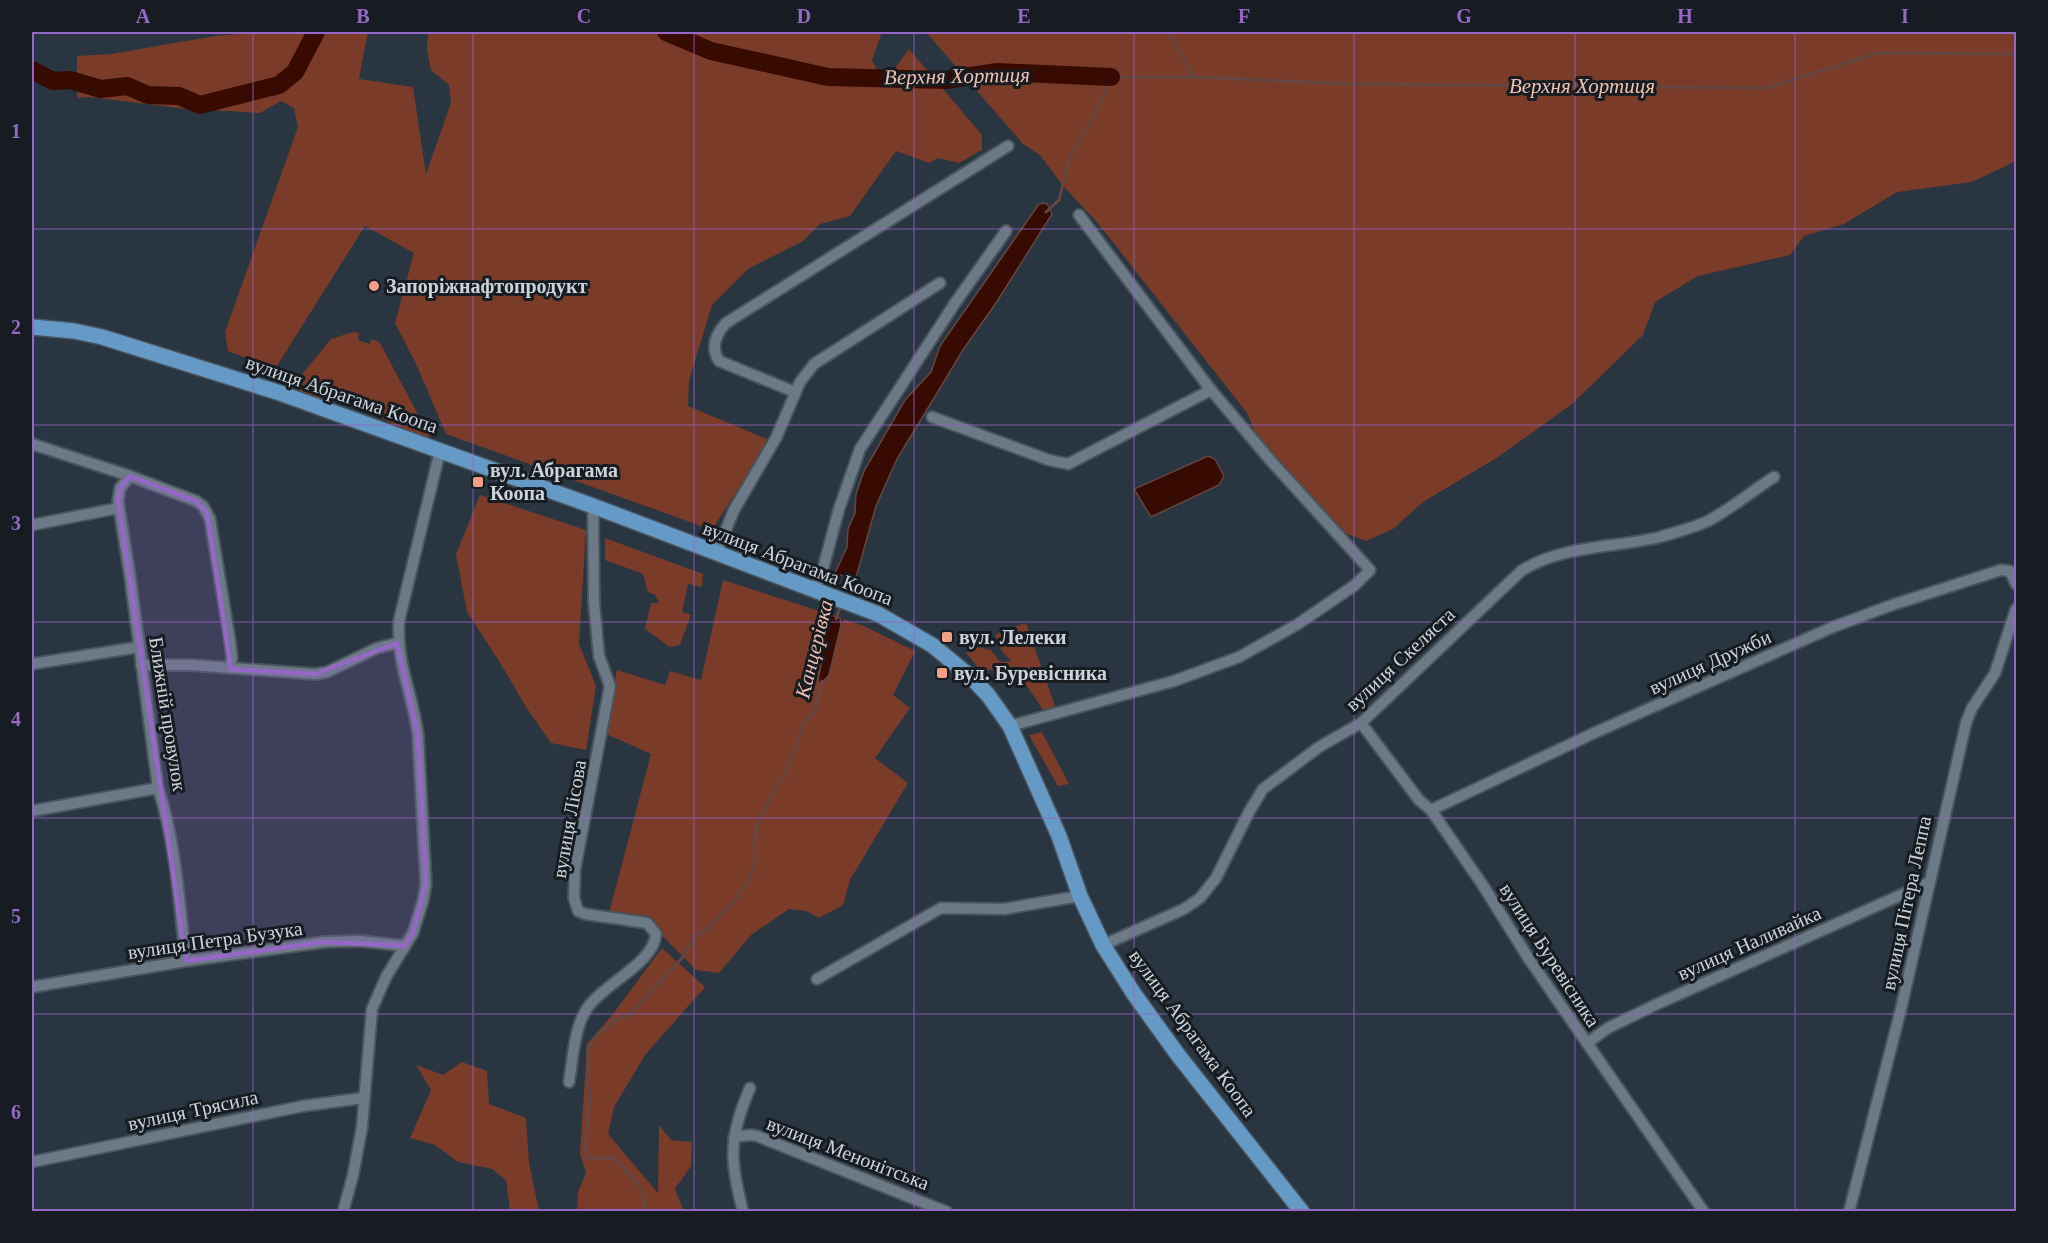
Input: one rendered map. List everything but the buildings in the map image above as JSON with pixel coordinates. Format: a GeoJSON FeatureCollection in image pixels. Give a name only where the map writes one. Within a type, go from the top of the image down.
{"type":"FeatureCollection","features":[{"type":"Feature","properties":{"kind":"main road","name":"вулиця Абрагама Коопа"},"geometry":{"type":"LineString","coordinates":[[32,327],[74,332],[112,340],[277,392],[593,506],[814,589],[878,614],[932,645],[972,678],[1010,726],[1059,836],[1080,896],[1103,945],[1134,994],[1178,1055],[1302,1212]]}},
{"type":"Feature","properties":{"kind":"street"},"geometry":{"type":"LineString","coordinates":[[795,392],[719,361],[715,351],[716,338],[726,323],[1008,146]]}},
{"type":"Feature","properties":{"kind":"street"},"geometry":{"type":"LineString","coordinates":[[1010,726],[1174,681],[1239,657],[1298,624],[1355,585],[1370,570],[1271,461],[1212,390],[1079,215]]}},
{"type":"Feature","properties":{"kind":"street"},"geometry":{"type":"LineString","coordinates":[[814,589],[821,576],[839,509],[860,449],[955,303],[1006,231]]}},
{"type":"Feature","properties":{"kind":"street"},"geometry":{"type":"LineString","coordinates":[[716,554],[734,510],[776,438],[795,392],[807,372],[814,364],[940,283]]}},
{"type":"Feature","properties":{"kind":"street"},"geometry":{"type":"LineString","coordinates":[[932,417],[1068,464],[1212,390]]}},
{"type":"Feature","properties":{"kind":"street"},"geometry":{"type":"LineString","coordinates":[[32,444],[130,476],[203,506],[210,519],[230,641],[232,657],[230,668]]}},
{"type":"Feature","properties":{"kind":"street"},"geometry":{"type":"LineString","coordinates":[[343,1212],[358,1154],[362,1126],[372,1009],[377,994],[419,918],[426,884],[416,714],[406,685],[397,643],[399,621],[440,451]]}},
{"type":"Feature","properties":{"kind":"street","name":"Ближній провулок"},"geometry":{"type":"LineString","coordinates":[[130,476],[124,481],[118,494],[119,508],[158,788],[163,803],[174,865],[186,961]]}},
{"type":"Feature","properties":{"kind":"street","name":"вулиця Скеляста"},"geometry":{"type":"LineString","coordinates":[[1103,945],[1184,909],[1200,898],[1216,878],[1248,812],[1263,789],[1319,747],[1361,723],[1512,579],[1530,565],[1583,549],[1638,542],[1702,523],[1720,514],[1774,477]]}},
{"type":"Feature","properties":{"kind":"street","name":"вулиця Лісова"},"geometry":{"type":"LineString","coordinates":[[569,1082],[580,1021],[584,1014],[598,997],[652,950],[656,934],[647,923],[585,915],[578,911],[574,898],[575,869],[610,695],[610,686],[599,656],[594,603],[593,506]]}},
{"type":"Feature","properties":{"kind":"street"},"geometry":{"type":"LineString","coordinates":[[32,525],[119,508]]}},
{"type":"Feature","properties":{"kind":"street","name":"вулиця Дружби"},"geometry":{"type":"LineString","coordinates":[[1431,810],[1594,733],[1833,627],[1892,605],[2001,570],[2008,570],[2012,573],[2016,584]]}},
{"type":"Feature","properties":{"kind":"street","name":"вулиця Пітера Леппа"},"geometry":{"type":"LineString","coordinates":[[1849,1212],[1901,1009],[1966,723],[1972,708],[1995,673],[2016,609]]}},
{"type":"Feature","properties":{"kind":"street"},"geometry":{"type":"LineString","coordinates":[[141,665],[183,665],[315,674],[327,672],[377,648],[397,643]]}},
{"type":"Feature","properties":{"kind":"street"},"geometry":{"type":"LineString","coordinates":[[32,664],[139,647]]}},
{"type":"Feature","properties":{"kind":"street","name":"вулиця Буревісника"},"geometry":{"type":"LineString","coordinates":[[1361,723],[1419,800],[1431,810],[1587,1043],[1704,1212]]}},
{"type":"Feature","properties":{"kind":"street"},"geometry":{"type":"LineString","coordinates":[[32,811],[158,788]]}},
{"type":"Feature","properties":{"kind":"street","name":"вулиця Наливайка"},"geometry":{"type":"LineString","coordinates":[[1587,1043],[1608,1029],[1655,1005],[1930,882]]}},
{"type":"Feature","properties":{"kind":"street"},"geometry":{"type":"LineString","coordinates":[[816,979],[941,908],[1004,909],[1080,896]]}},
{"type":"Feature","properties":{"kind":"street","name":"вулиця Петра Бузука"},"geometry":{"type":"LineString","coordinates":[[32,987],[186,961],[325,942],[360,941],[405,946]]}},
{"type":"Feature","properties":{"kind":"street"},"geometry":{"type":"LineString","coordinates":[[743,1212],[733,1165],[734,1137],[736,1121],[750,1088]]}},
{"type":"Feature","properties":{"kind":"street","name":"вулиця Трясила"},"geometry":{"type":"LineString","coordinates":[[32,1162],[303,1106],[363,1098]]}},
{"type":"Feature","properties":{"kind":"street","name":"вулиця Менонітська"},"geometry":{"type":"LineString","coordinates":[[734,1137],[750,1135],[757,1137],[947,1212]]}},
{"type":"Feature","properties":{"kind":"highlighted area"},"geometry":{"type":"Polygon","coordinates":[[[130,476],[196,501],[207,512],[231,669],[315,674],[397,643],[418,735],[426,884],[413,933],[405,946],[325,942],[186,961],[118,501],[120,488],[130,476]]]}},
{"type":"Feature","properties":{"kind":"shaded area"},"geometry":{"type":"Polygon","coordinates":[[[264,32],[368,32],[359,79],[413,87],[426,174],[451,103],[449,85],[431,70],[427,50],[428,32],[882,32],[872,60],[877,70],[893,71],[909,49],[982,135],[982,150],[959,163],[938,158],[929,163],[896,151],[850,216],[820,224],[803,241],[748,269],[712,305],[689,380],[688,406],[767,439],[758,458],[712,530],[446,434],[417,366],[395,323],[414,253],[365,226],[275,369],[228,351],[225,332],[298,127],[294,108],[281,101],[260,113],[179,108],[90,97],[77,98],[77,56],[111,54],[215,36],[264,32]]]}},
{"type":"Feature","properties":{"kind":"shaded area"},"geometry":{"type":"Polygon","coordinates":[[[926,32],[2016,32],[2016,161],[1972,182],[1897,192],[1844,224],[1804,236],[1790,255],[1698,276],[1655,302],[1643,335],[1572,404],[1498,457],[1423,502],[1393,529],[1366,541],[1332,528],[1259,441],[1247,413],[1097,222],[1063,186],[1040,155],[1023,144],[926,32]]]}},
{"type":"Feature","properties":{"kind":"shaded area"},"geometry":{"type":"Polygon","coordinates":[[[1039,204],[1047,204],[1052,214],[998,300],[963,350],[897,459],[876,506],[855,581],[835,573],[847,547],[848,529],[855,513],[856,494],[864,471],[905,400],[931,372],[940,346],[1039,204]]]}},
{"type":"Feature","properties":{"kind":"shaded area"},"geometry":{"type":"Polygon","coordinates":[[[353,332],[359,333],[358,340],[369,344],[372,339],[380,343],[430,437],[403,429],[352,405],[317,398],[290,389],[331,339],[353,332]]]}},
{"type":"Feature","properties":{"kind":"shaded area"},"geometry":{"type":"Polygon","coordinates":[[[1208,456],[1215,459],[1224,476],[1219,485],[1151,517],[1134,489],[1208,456]]]}},
{"type":"Feature","properties":{"kind":"shaded area"},"geometry":{"type":"Polygon","coordinates":[[[480,495],[586,530],[579,644],[596,686],[586,750],[551,743],[467,612],[456,554],[480,495]]]}},
{"type":"Feature","properties":{"kind":"shaded area"},"geometry":{"type":"Polygon","coordinates":[[[605,538],[703,574],[702,587],[688,584],[682,612],[691,615],[680,645],[670,647],[645,629],[651,603],[659,603],[655,595],[648,592],[643,574],[605,560],[605,538]]]}},
{"type":"Feature","properties":{"kind":"shaded area"},"geometry":{"type":"Polygon","coordinates":[[[723,580],[822,612],[818,640],[819,680],[829,675],[837,636],[844,619],[864,626],[915,651],[893,695],[910,708],[875,758],[908,783],[850,880],[843,905],[819,918],[806,911],[789,909],[751,935],[719,973],[696,970],[646,919],[609,913],[651,754],[604,733],[617,670],[665,685],[670,671],[701,680],[723,580]]]}},
{"type":"Feature","properties":{"kind":"shaded area"},"geometry":{"type":"Polygon","coordinates":[[[822,612],[840,618],[841,625],[829,675],[821,684],[818,681],[822,659],[818,640],[819,626],[814,623],[818,614],[822,612]]]}},
{"type":"Feature","properties":{"kind":"shaded area"},"geometry":{"type":"Polygon","coordinates":[[[1026,623],[1055,706],[1043,710],[1019,678],[1003,670],[993,669],[982,672],[966,653],[978,647],[991,650],[1000,662],[1011,661],[1001,650],[995,635],[1026,623]]]}},
{"type":"Feature","properties":{"kind":"shaded area"},"geometry":{"type":"Polygon","coordinates":[[[1042,732],[1069,784],[1058,786],[1029,735],[1042,732]]]}},
{"type":"Feature","properties":{"kind":"shaded area"},"geometry":{"type":"Polygon","coordinates":[[[662,948],[705,987],[645,1055],[614,1107],[608,1134],[658,1193],[659,1125],[671,1140],[692,1142],[691,1166],[675,1189],[684,1211],[577,1211],[578,1192],[586,1173],[580,1154],[587,1044],[613,1014],[662,948]]]}},
{"type":"Feature","properties":{"kind":"shaded area"},"geometry":{"type":"Polygon","coordinates":[[[462,1062],[487,1071],[489,1104],[526,1118],[529,1163],[539,1211],[510,1211],[506,1180],[492,1169],[458,1162],[435,1145],[410,1138],[431,1090],[416,1065],[443,1075],[462,1062]]]}},
{"type":"Feature","properties":{"kind":"waterway","name":"Верхня Хортиця"},"geometry":{"type":"LineString","coordinates":[[32,70],[53,81],[70,80],[101,89],[127,86],[148,95],[179,96],[200,105],[279,85],[295,72],[316,32]]}},
{"type":"Feature","properties":{"kind":"waterway","name":"Верхня Хортиця"},"geometry":{"type":"LineString","coordinates":[[666,32],[711,51],[828,77],[946,80],[997,72],[1111,77]]}},
{"type":"Feature","properties":{"kind":"waterway","name":"Верхня Хортиця"},"geometry":{"type":"LineString","coordinates":[[1168,32],[1194,77],[1351,84],[1766,88],[1878,53],[2016,54]]}},
{"type":"Feature","properties":{"kind":"waterway","name":"Канцерівка"},"geometry":{"type":"LineString","coordinates":[[1046,212],[1059,200],[1069,159],[1095,114],[1111,77],[1194,77]]}},
{"type":"Feature","properties":{"kind":"waterway","name":"Канцерівка"},"geometry":{"type":"LineString","coordinates":[[844,596],[850,576]]}},
{"type":"Feature","properties":{"kind":"waterway","name":"Канцерівка"},"geometry":{"type":"LineString","coordinates":[[836,619],[841,605]]}},
{"type":"Feature","properties":{"kind":"waterway","name":"Канцерівка"},"geometry":{"type":"LineString","coordinates":[[647,1212],[640,1187],[615,1158],[586,1158],[585,1144],[590,1095],[588,1048],[595,1037],[615,1020],[629,1015],[683,957],[697,934],[706,931],[735,900],[749,880],[755,864],[754,844],[758,822],[786,773],[803,725],[815,710],[822,681]]}},
{"type":"Feature","properties":{"kind":"place","name":"Запоріжнафтопродукт"},"geometry":{"type":"Point","coordinates":[374,286]}},
{"type":"Feature","properties":{"kind":"place","name":"вул. Абрагама Коопа"},"geometry":{"type":"Point","coordinates":[478,482]}},
{"type":"Feature","properties":{"kind":"place","name":"вул. Лелеки"},"geometry":{"type":"Point","coordinates":[947,637]}},
{"type":"Feature","properties":{"kind":"place","name":"вул. Буревісника"},"geometry":{"type":"Point","coordinates":[942,673]}}]}
